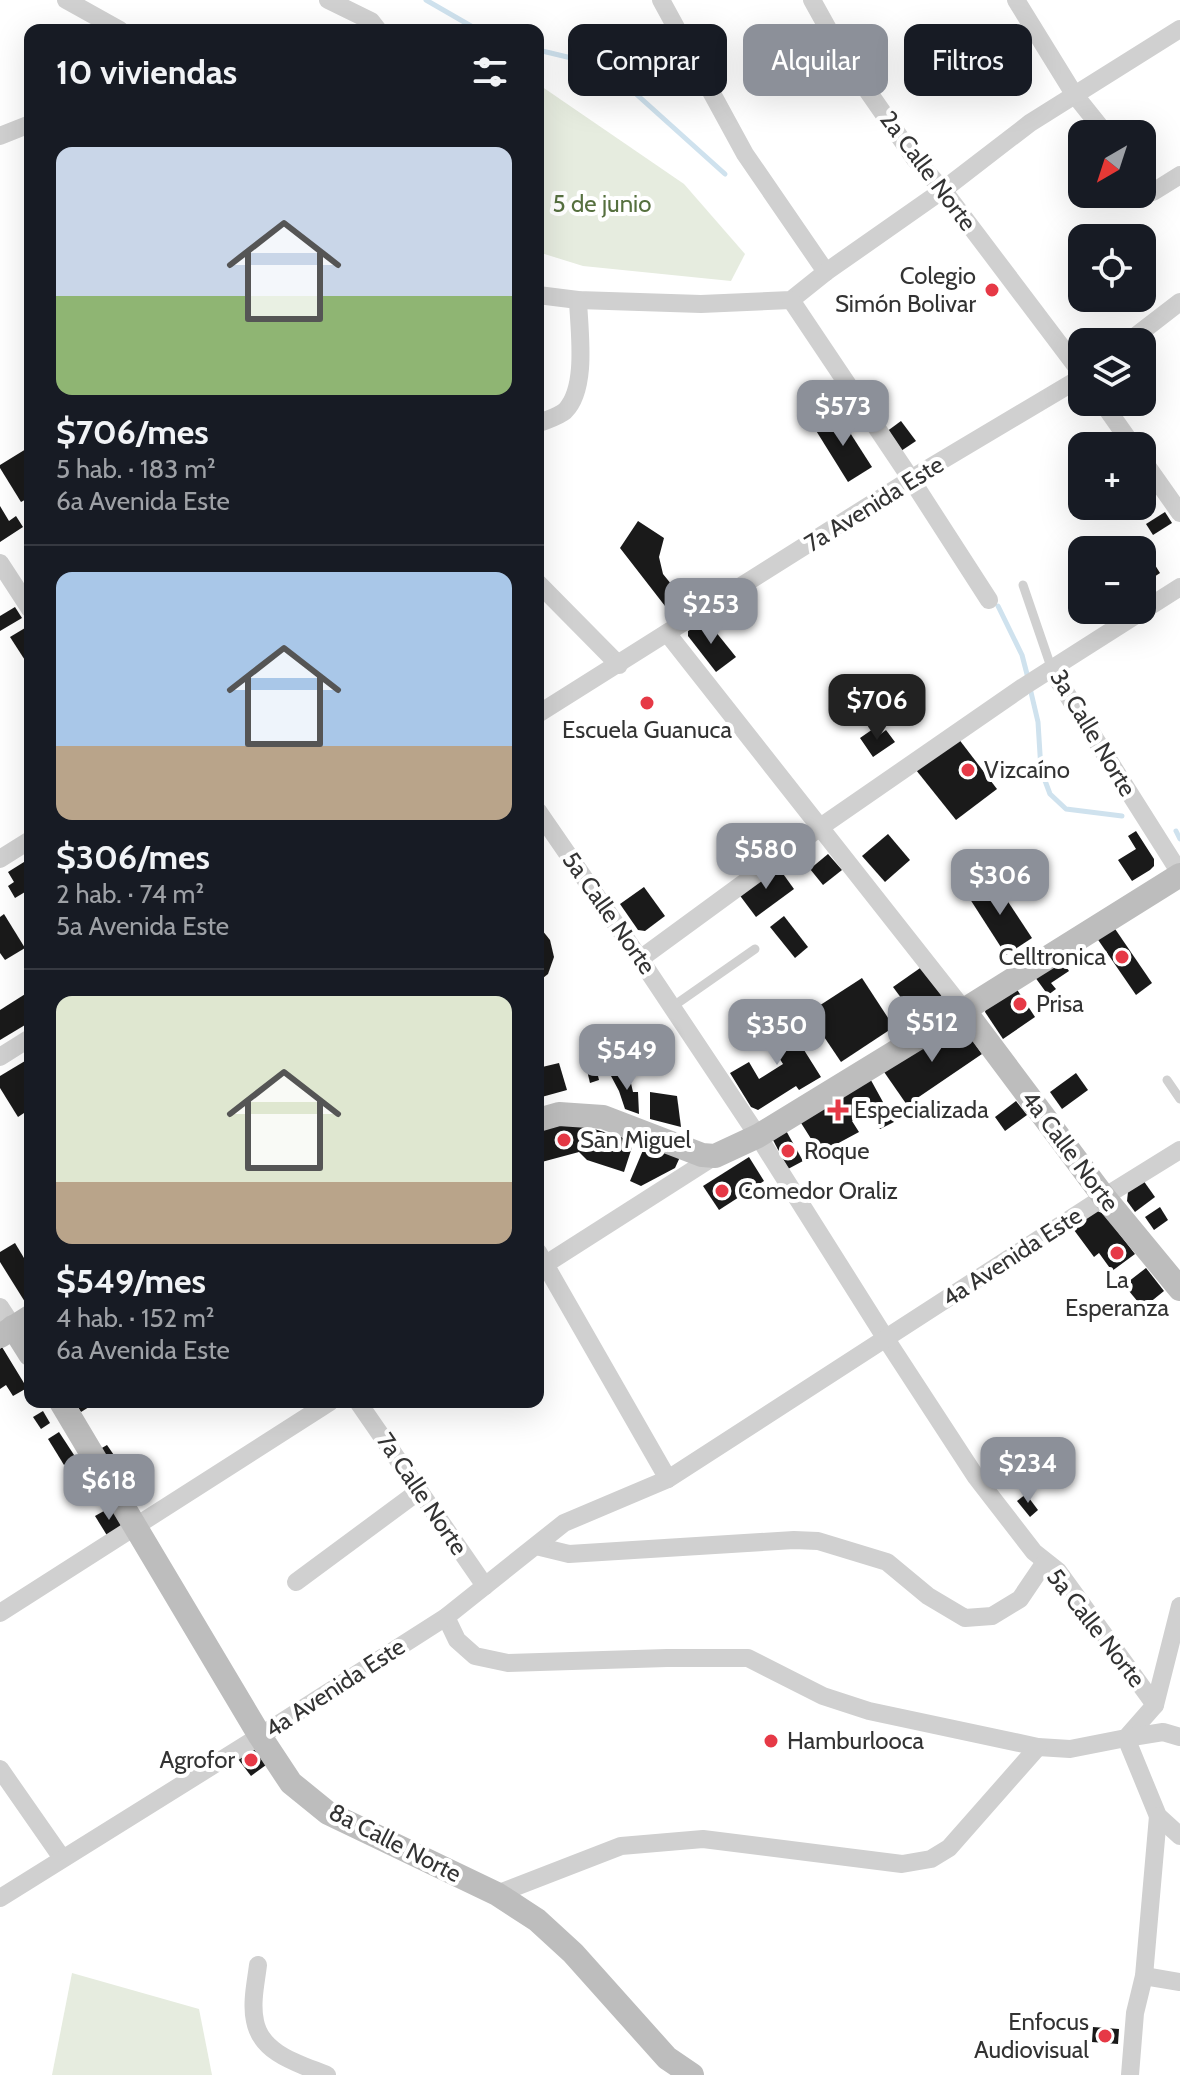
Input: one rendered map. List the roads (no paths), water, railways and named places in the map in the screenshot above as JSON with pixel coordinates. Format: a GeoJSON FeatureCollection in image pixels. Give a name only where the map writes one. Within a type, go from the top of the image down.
{"type":"FeatureCollection","features":[{"type":"Feature","properties":{"kind":"street"},"geometry":{"type":"LineString","coordinates":[[66,0],[109,24]]}},
{"type":"Feature","properties":{"kind":"street"},"geometry":{"type":"LineString","coordinates":[[328,0],[373,24]]}},
{"type":"Feature","properties":{"kind":"street"},"geometry":{"type":"LineString","coordinates":[[661,0],[745,154],[826,272]]}},
{"type":"Feature","properties":{"kind":"street","name":"2a Calle Norte"},"geometry":{"type":"LineString","coordinates":[[812,0],[842,54],[915,159],[943,190],[1068,357]]}},
{"type":"Feature","properties":{"kind":"street"},"geometry":{"type":"LineString","coordinates":[[1016,0],[1074,94],[1095,120]]}},
{"type":"Feature","properties":{"kind":"street"},"geometry":{"type":"LineString","coordinates":[[544,296],[578,300],[701,304],[791,300],[1030,123],[1180,29]]}},
{"type":"Feature","properties":{"kind":"street"},"geometry":{"type":"LineString","coordinates":[[0,136],[24,126]]}},
{"type":"Feature","properties":{"kind":"street"},"geometry":{"type":"LineString","coordinates":[[1156,190],[1180,175]]}},
{"type":"Feature","properties":{"kind":"street"},"geometry":{"type":"LineString","coordinates":[[544,421],[564,412],[575,395],[580,372],[578,300]]}},
{"type":"Feature","properties":{"kind":"street"},"geometry":{"type":"LineString","coordinates":[[791,300],[989,600]]}},
{"type":"Feature","properties":{"kind":"street"},"geometry":{"type":"LineString","coordinates":[[1146,328],[1180,302]]}},
{"type":"Feature","properties":{"kind":"street","name":"7a Avenida Este"},"geometry":{"type":"LineString","coordinates":[[544,710],[911,479],[1068,384]]}},
{"type":"Feature","properties":{"kind":"street"},"geometry":{"type":"LineString","coordinates":[[1156,479],[1180,513]]}},
{"type":"Feature","properties":{"kind":"street"},"geometry":{"type":"LineString","coordinates":[[0,563],[24,600]]}},
{"type":"Feature","properties":{"kind":"street"},"geometry":{"type":"LineString","coordinates":[[1156,600],[1180,587]]}},
{"type":"Feature","properties":{"kind":"street"},"geometry":{"type":"LineString","coordinates":[[544,589],[619,665]]}},
{"type":"Feature","properties":{"kind":"street"},"geometry":{"type":"LineString","coordinates":[[640,959],[819,828],[1116,624]]}},
{"type":"Feature","properties":{"kind":"street"},"geometry":{"type":"LineString","coordinates":[[667,633],[964,1010]]}},
{"type":"Feature","properties":{"kind":"street","name":"3a Calle Norte"},"geometry":{"type":"LineString","coordinates":[[1037,678],[1180,874]]}},
{"type":"Feature","properties":{"kind":"street","name":"5a Calle Norte"},"geometry":{"type":"LineString","coordinates":[[544,820],[758,1136],[976,1477],[1028,1545],[1058,1571],[1155,1705]]}},
{"type":"Feature","properties":{"kind":"street"},"geometry":{"type":"LineString","coordinates":[[0,859],[24,844]]}},
{"type":"Feature","properties":{"kind":"street"},"geometry":{"type":"LineString","coordinates":[[544,1260],[715,1156],[758,1136],[1180,874]]}},
{"type":"Feature","properties":{"kind":"street","name":"4a Calle Norte"},"geometry":{"type":"LineString","coordinates":[[964,1010],[1104,1197],[1180,1289]]}},
{"type":"Feature","properties":{"kind":"street"},"geometry":{"type":"LineString","coordinates":[[0,1057],[24,1042]]}},
{"type":"Feature","properties":{"kind":"street"},"geometry":{"type":"LineString","coordinates":[[544,1118],[559,1114],[603,1117],[702,1155],[715,1156]]}},
{"type":"Feature","properties":{"kind":"street","name":"4a Avenida Este"},"geometry":{"type":"LineString","coordinates":[[0,1898],[446,1617],[564,1523],[668,1479],[1180,1150]]}},
{"type":"Feature","properties":{"kind":"street"},"geometry":{"type":"LineString","coordinates":[[544,1267],[668,1479]]}},
{"type":"Feature","properties":{"kind":"street"},"geometry":{"type":"LineString","coordinates":[[11,1322],[24,1344]]}},
{"type":"Feature","properties":{"kind":"street","name":"8a Calle Norte"},"geometry":{"type":"LineString","coordinates":[[65,1408],[291,1783],[328,1813],[497,1894],[537,1920],[564,1944],[685,2074]]}},
{"type":"Feature","properties":{"kind":"street"},"geometry":{"type":"LineString","coordinates":[[0,1613],[321,1408]]}},
{"type":"Feature","properties":{"kind":"street","name":"7a Calle Norte"},"geometry":{"type":"LineString","coordinates":[[362,1408],[485,1586]]}},
{"type":"Feature","properties":{"kind":"street"},"geometry":{"type":"LineString","coordinates":[[296,1582],[419,1491]]}},
{"type":"Feature","properties":{"kind":"street"},"geometry":{"type":"LineString","coordinates":[[536,1546],[569,1554],[818,1541],[887,1562],[928,1596],[965,1618],[992,1616],[1020,1599],[1045,1562]]}},
{"type":"Feature","properties":{"kind":"street"},"geometry":{"type":"LineString","coordinates":[[1126,1738],[1155,1705],[1180,1606]]}},
{"type":"Feature","properties":{"kind":"street"},"geometry":{"type":"LineString","coordinates":[[446,1617],[457,1640],[475,1656],[508,1663],[748,1658],[823,1696],[869,1711],[1038,1747],[1070,1749],[1163,1732],[1180,1737]]}},
{"type":"Feature","properties":{"kind":"street"},"geometry":{"type":"LineString","coordinates":[[1126,1738],[1158,1816],[1180,1836]]}},
{"type":"Feature","properties":{"kind":"street"},"geometry":{"type":"LineString","coordinates":[[497,1894],[621,1846],[676,1841],[703,1839],[902,1864],[931,1859],[949,1848],[1038,1747]]}},
{"type":"Feature","properties":{"kind":"street"},"geometry":{"type":"LineString","coordinates":[[0,1769],[62,1858]]}},
{"type":"Feature","properties":{"kind":"street"},"geometry":{"type":"LineString","coordinates":[[1130,2075],[1135,2013],[1144,1976],[1158,1816]]}},
{"type":"Feature","properties":{"kind":"street"},"geometry":{"type":"LineString","coordinates":[[258,1965],[255,2023],[265,2044],[288,2059],[327,2075]]}},
{"type":"Feature","properties":{"kind":"street"},"geometry":{"type":"LineString","coordinates":[[1144,1976],[1180,1982]]}},
{"type":"Feature","properties":{"kind":"lane","name":"3a Calle Norte"},"geometry":{"type":"LineString","coordinates":[[1023,585],[1049,661],[1037,678]]}},
{"type":"Feature","properties":{"kind":"lane"},"geometry":{"type":"LineString","coordinates":[[672,1007],[755,949]]}},
{"type":"Feature","properties":{"kind":"lane"},"geometry":{"type":"LineString","coordinates":[[1167,1080],[1180,1099]]}},
{"type":"Feature","properties":{"kind":"waterway"},"geometry":{"type":"LineString","coordinates":[[426,0],[468,24]]}},
{"type":"Feature","properties":{"kind":"waterway"},"geometry":{"type":"LineString","coordinates":[[544,51],[605,66],[725,174]]}},
{"type":"Feature","properties":{"kind":"waterway"},"geometry":{"type":"LineString","coordinates":[[998,606],[1022,655],[1028,678]]}},
{"type":"Feature","properties":{"kind":"waterway"},"geometry":{"type":"LineString","coordinates":[[1030,688],[1038,722],[1041,770],[1050,794],[1066,809],[1122,816]]}},
{"type":"Feature","properties":{"kind":"waterway"},"geometry":{"type":"LineString","coordinates":[[1176,831],[1180,839]]}},
{"type":"Feature","properties":{"kind":"place","name":"Colegio Simón Bolivar"},"geometry":{"type":"Point","coordinates":[992,290]}},
{"type":"Feature","properties":{"kind":"place","name":"Escuela Guanuca"},"geometry":{"type":"Point","coordinates":[647,703]}},
{"type":"Feature","properties":{"kind":"place","name":"Vizcaíno"},"geometry":{"type":"Point","coordinates":[968,770]}},
{"type":"Feature","properties":{"kind":"place","name":"Celltronica"},"geometry":{"type":"Point","coordinates":[1122,957]}},
{"type":"Feature","properties":{"kind":"place","name":"Prisa"},"geometry":{"type":"Point","coordinates":[1020,1004]}},
{"type":"Feature","properties":{"kind":"place","name":"Especializada"},"geometry":{"type":"Point","coordinates":[838,1110]}},
{"type":"Feature","properties":{"kind":"place","name":"San Miguel"},"geometry":{"type":"Point","coordinates":[564,1140]}},
{"type":"Feature","properties":{"kind":"place","name":"Roque"},"geometry":{"type":"Point","coordinates":[788,1151]}},
{"type":"Feature","properties":{"kind":"place","name":"Comedor Oraliz"},"geometry":{"type":"Point","coordinates":[722,1191]}},
{"type":"Feature","properties":{"kind":"place","name":"La Esperanza"},"geometry":{"type":"Point","coordinates":[1117,1253]}},
{"type":"Feature","properties":{"kind":"place","name":"Hamburlooca"},"geometry":{"type":"Point","coordinates":[771,1741]}},
{"type":"Feature","properties":{"kind":"place","name":"Agrofor"},"geometry":{"type":"Point","coordinates":[251,1760]}},
{"type":"Feature","properties":{"kind":"place","name":"Enfocus Audiovisual"},"geometry":{"type":"Point","coordinates":[1105,2036]}},
{"type":"Feature","properties":{"kind":"park label","name":"5 de junio"},"geometry":{"type":"Point","coordinates":[602,204]}}]}
